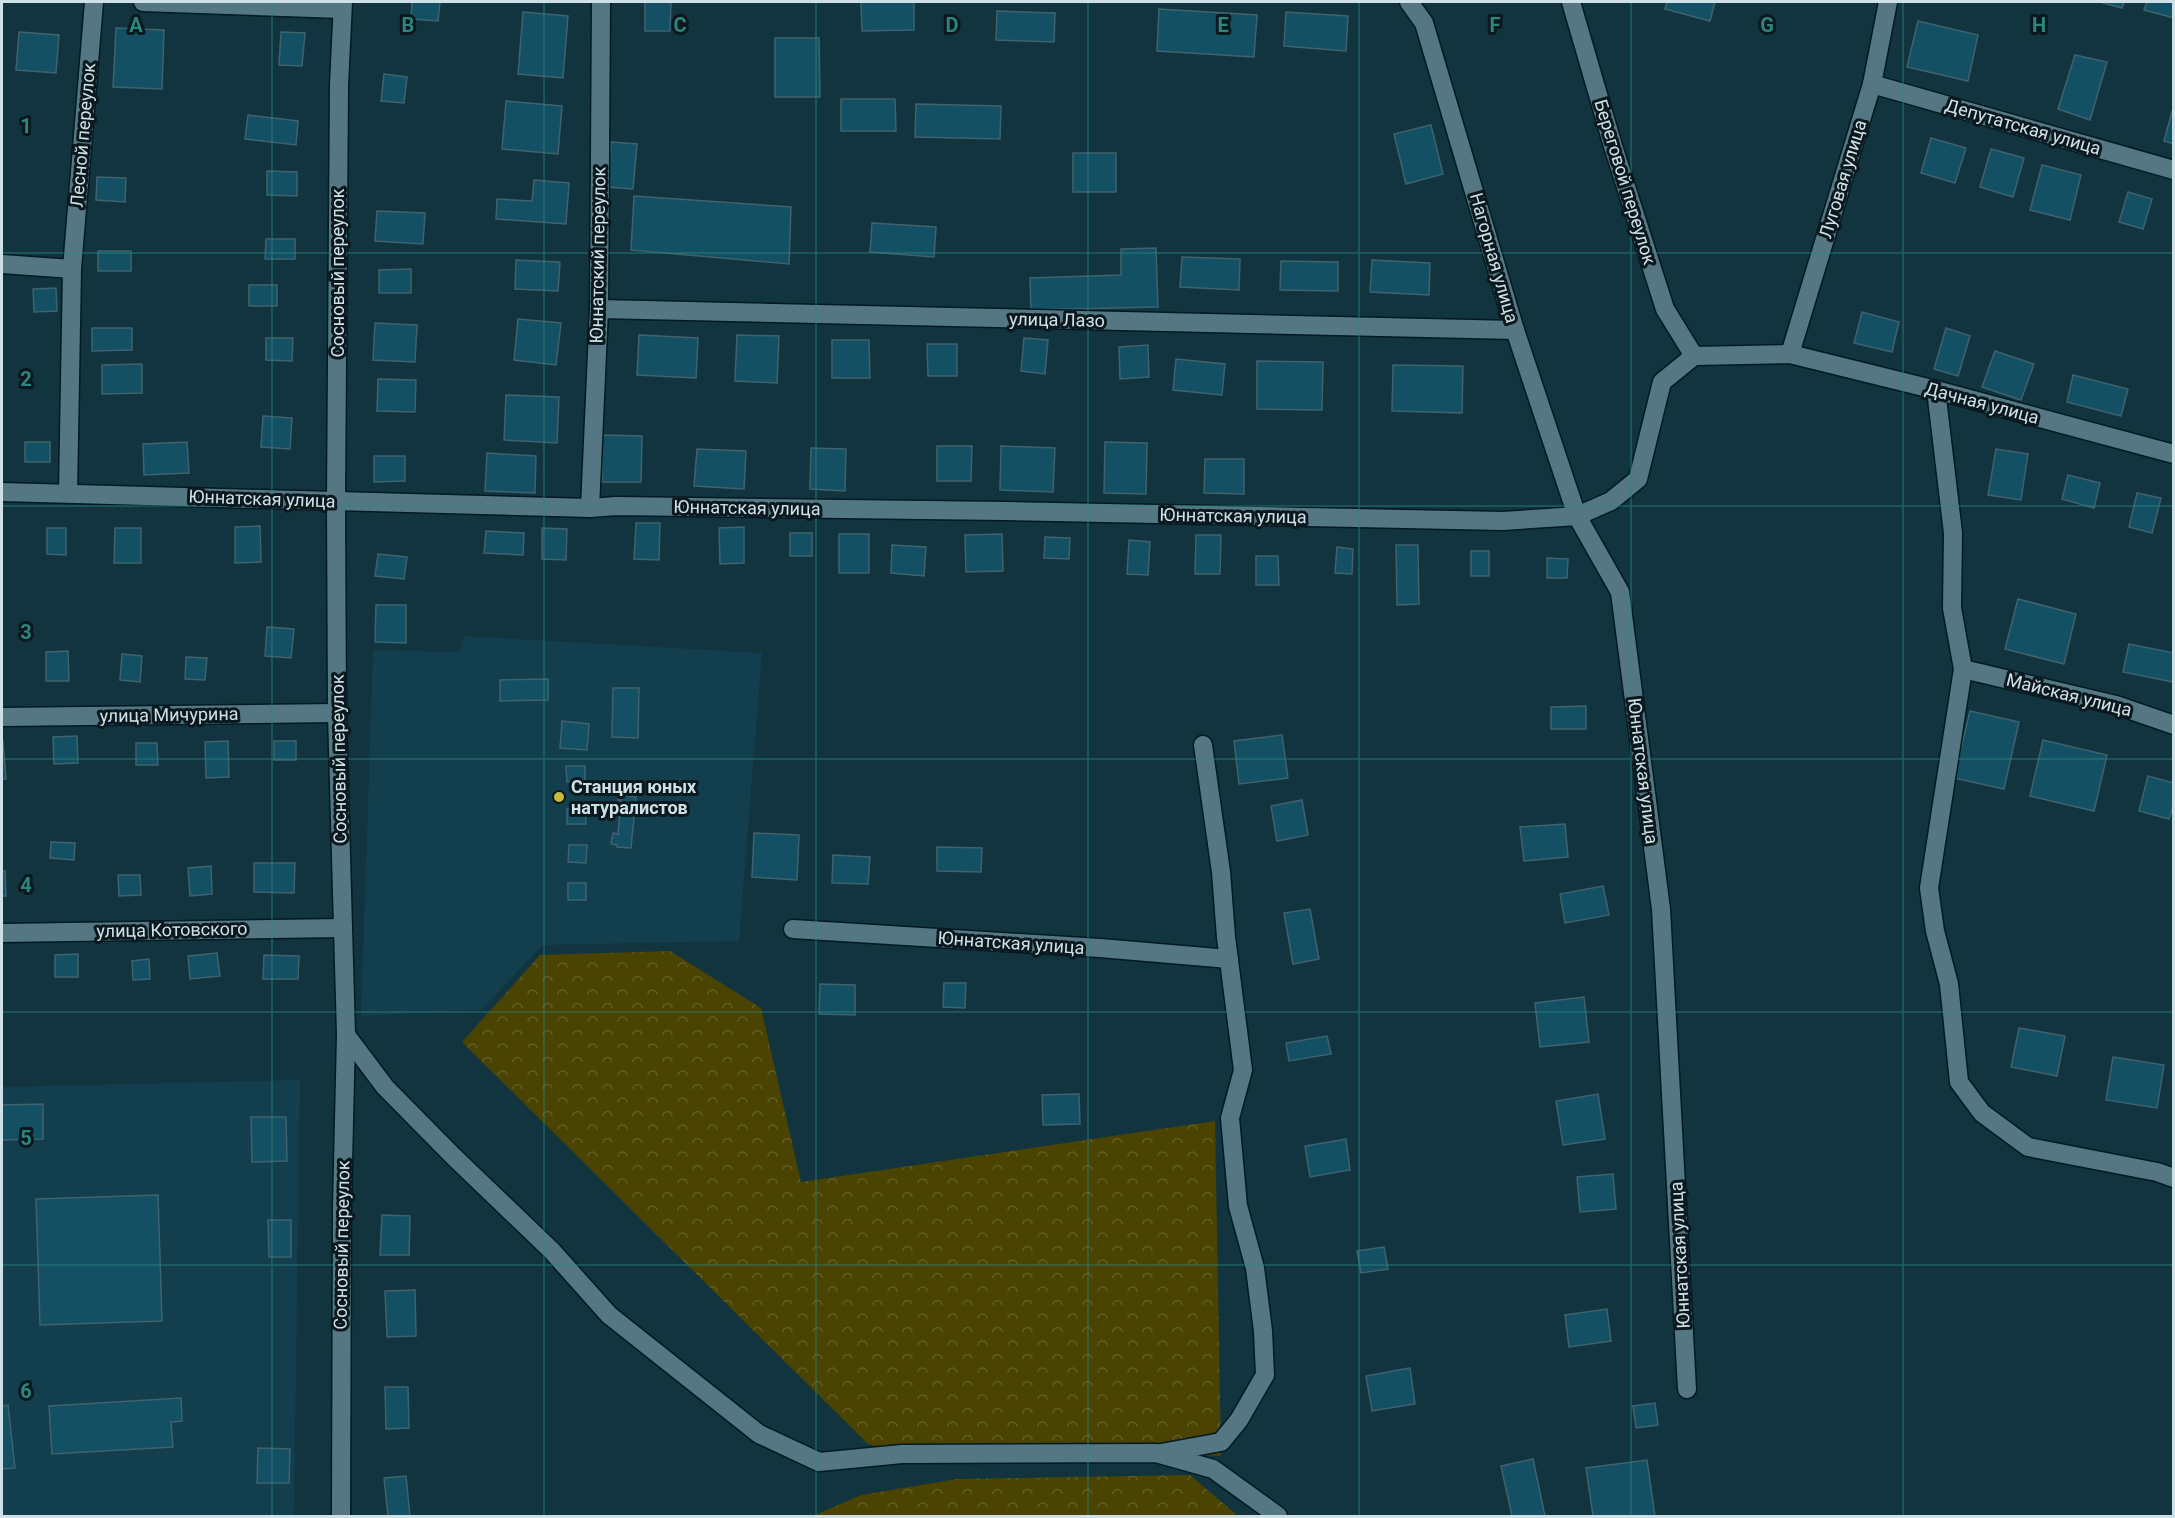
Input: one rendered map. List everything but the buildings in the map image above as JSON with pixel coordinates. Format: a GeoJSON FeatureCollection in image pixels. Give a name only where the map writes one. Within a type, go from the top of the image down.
{"type":"FeatureCollection","features":[{"type":"Feature","properties":{"kind":"street","name":"Лесной переулок"},"geometry":{"type":"LineString","coordinates":[[68,493],[72,269],[94,2]]}},
{"type":"Feature","properties":{"kind":"street"},"geometry":{"type":"LineString","coordinates":[[143,2],[343,5]]}},
{"type":"Feature","properties":{"kind":"street","name":"Юннатский переулок"},"geometry":{"type":"LineString","coordinates":[[590,508],[599,309],[601,2]]}},
{"type":"Feature","properties":{"kind":"street","name":"Нагорная улица"},"geometry":{"type":"LineString","coordinates":[[1409,2],[1424,23],[1515,330],[1577,516]]}},
{"type":"Feature","properties":{"kind":"street","name":"Береговой переулок"},"geometry":{"type":"LineString","coordinates":[[1571,2],[1612,146],[1665,309],[1694,356]]}},
{"type":"Feature","properties":{"kind":"street","name":"Луговая улица"},"geometry":{"type":"LineString","coordinates":[[1790,354],[1872,84],[1888,2]]}},
{"type":"Feature","properties":{"kind":"street","name":"Сосновый переулок"},"geometry":{"type":"LineString","coordinates":[[341,1516],[342,1208],[346,1035],[337,713],[336,501],[339,97],[343,5]]}},
{"type":"Feature","properties":{"kind":"street","name":"Депутатская улица"},"geometry":{"type":"LineString","coordinates":[[1872,84],[2174,170]]}},
{"type":"Feature","properties":{"kind":"street"},"geometry":{"type":"LineString","coordinates":[[2,264],[72,269]]}},
{"type":"Feature","properties":{"kind":"street","name":"улица Лазо"},"geometry":{"type":"LineString","coordinates":[[599,309],[1515,330]]}},
{"type":"Feature","properties":{"kind":"street","name":"Дачная улица"},"geometry":{"type":"LineString","coordinates":[[1694,356],[1790,354],[1936,390],[2174,454]]}},
{"type":"Feature","properties":{"kind":"street"},"geometry":{"type":"LineString","coordinates":[[1577,516],[1611,501],[1638,479],[1662,382],[1694,356]]}},
{"type":"Feature","properties":{"kind":"street"},"geometry":{"type":"LineString","coordinates":[[1936,390],[1953,533],[1952,608],[1964,669],[1929,888],[1935,932],[1949,984],[1959,1082],[1982,1113],[2028,1147],[2157,1172],[2174,1178]]}},
{"type":"Feature","properties":{"kind":"street","name":"Юннатская улица"},"geometry":{"type":"LineString","coordinates":[[2,492],[590,508],[616,506],[1004,511],[1503,521],[1577,516],[1620,592],[1661,909],[1687,1389]]}},
{"type":"Feature","properties":{"kind":"street","name":"Майская улица"},"geometry":{"type":"LineString","coordinates":[[1964,669],[2116,705],[2174,725]]}},
{"type":"Feature","properties":{"kind":"street","name":"улица Мичурина"},"geometry":{"type":"LineString","coordinates":[[2,717],[337,713]]}},
{"type":"Feature","properties":{"kind":"street"},"geometry":{"type":"LineString","coordinates":[[346,1035],[385,1087],[552,1251],[609,1315],[759,1434],[819,1462],[902,1454],[1156,1454],[1221,1442],[1239,1420],[1265,1375],[1263,1331],[1256,1278],[1238,1206],[1230,1118],[1243,1070],[1221,872],[1203,745]]}},
{"type":"Feature","properties":{"kind":"street","name":"улица Котовского"},"geometry":{"type":"LineString","coordinates":[[2,933],[343,928]]}},
{"type":"Feature","properties":{"kind":"street","name":"Юннатская улица"},"geometry":{"type":"LineString","coordinates":[[793,929],[1100,948],[1229,959]]}},
{"type":"Feature","properties":{"kind":"street"},"geometry":{"type":"LineString","coordinates":[[1156,1454],[1213,1469],[1278,1516]]}},
{"type":"Feature","properties":{"kind":"shaded area","name":"Станция юных натуралистов"},"geometry":{"type":"Polygon","coordinates":[[[464,636],[762,653],[739,941],[543,945],[481,1010],[361,1016],[373,650],[460,652],[464,636]]]}},
{"type":"Feature","properties":{"kind":"shaded area"},"geometry":{"type":"Polygon","coordinates":[[[300,1080],[294,1516],[2,1516],[2,1087],[300,1080]]]}},
{"type":"Feature","properties":{"kind":"green space"},"geometry":{"type":"Polygon","coordinates":[[[670,951],[761,1008],[801,1182],[1215,1121],[1221,1456],[1144,1453],[902,1454],[868,1444],[462,1042],[540,955],[670,951]]]}},
{"type":"Feature","properties":{"kind":"green space"},"geometry":{"type":"Polygon","coordinates":[[[1190,1475],[1238,1516],[813,1516],[861,1495],[957,1479],[1190,1475]]]}},
{"type":"Feature","properties":{"kind":"place","name":"Станция юных натуралистов"},"geometry":{"type":"Point","coordinates":[559,797]}}]}
